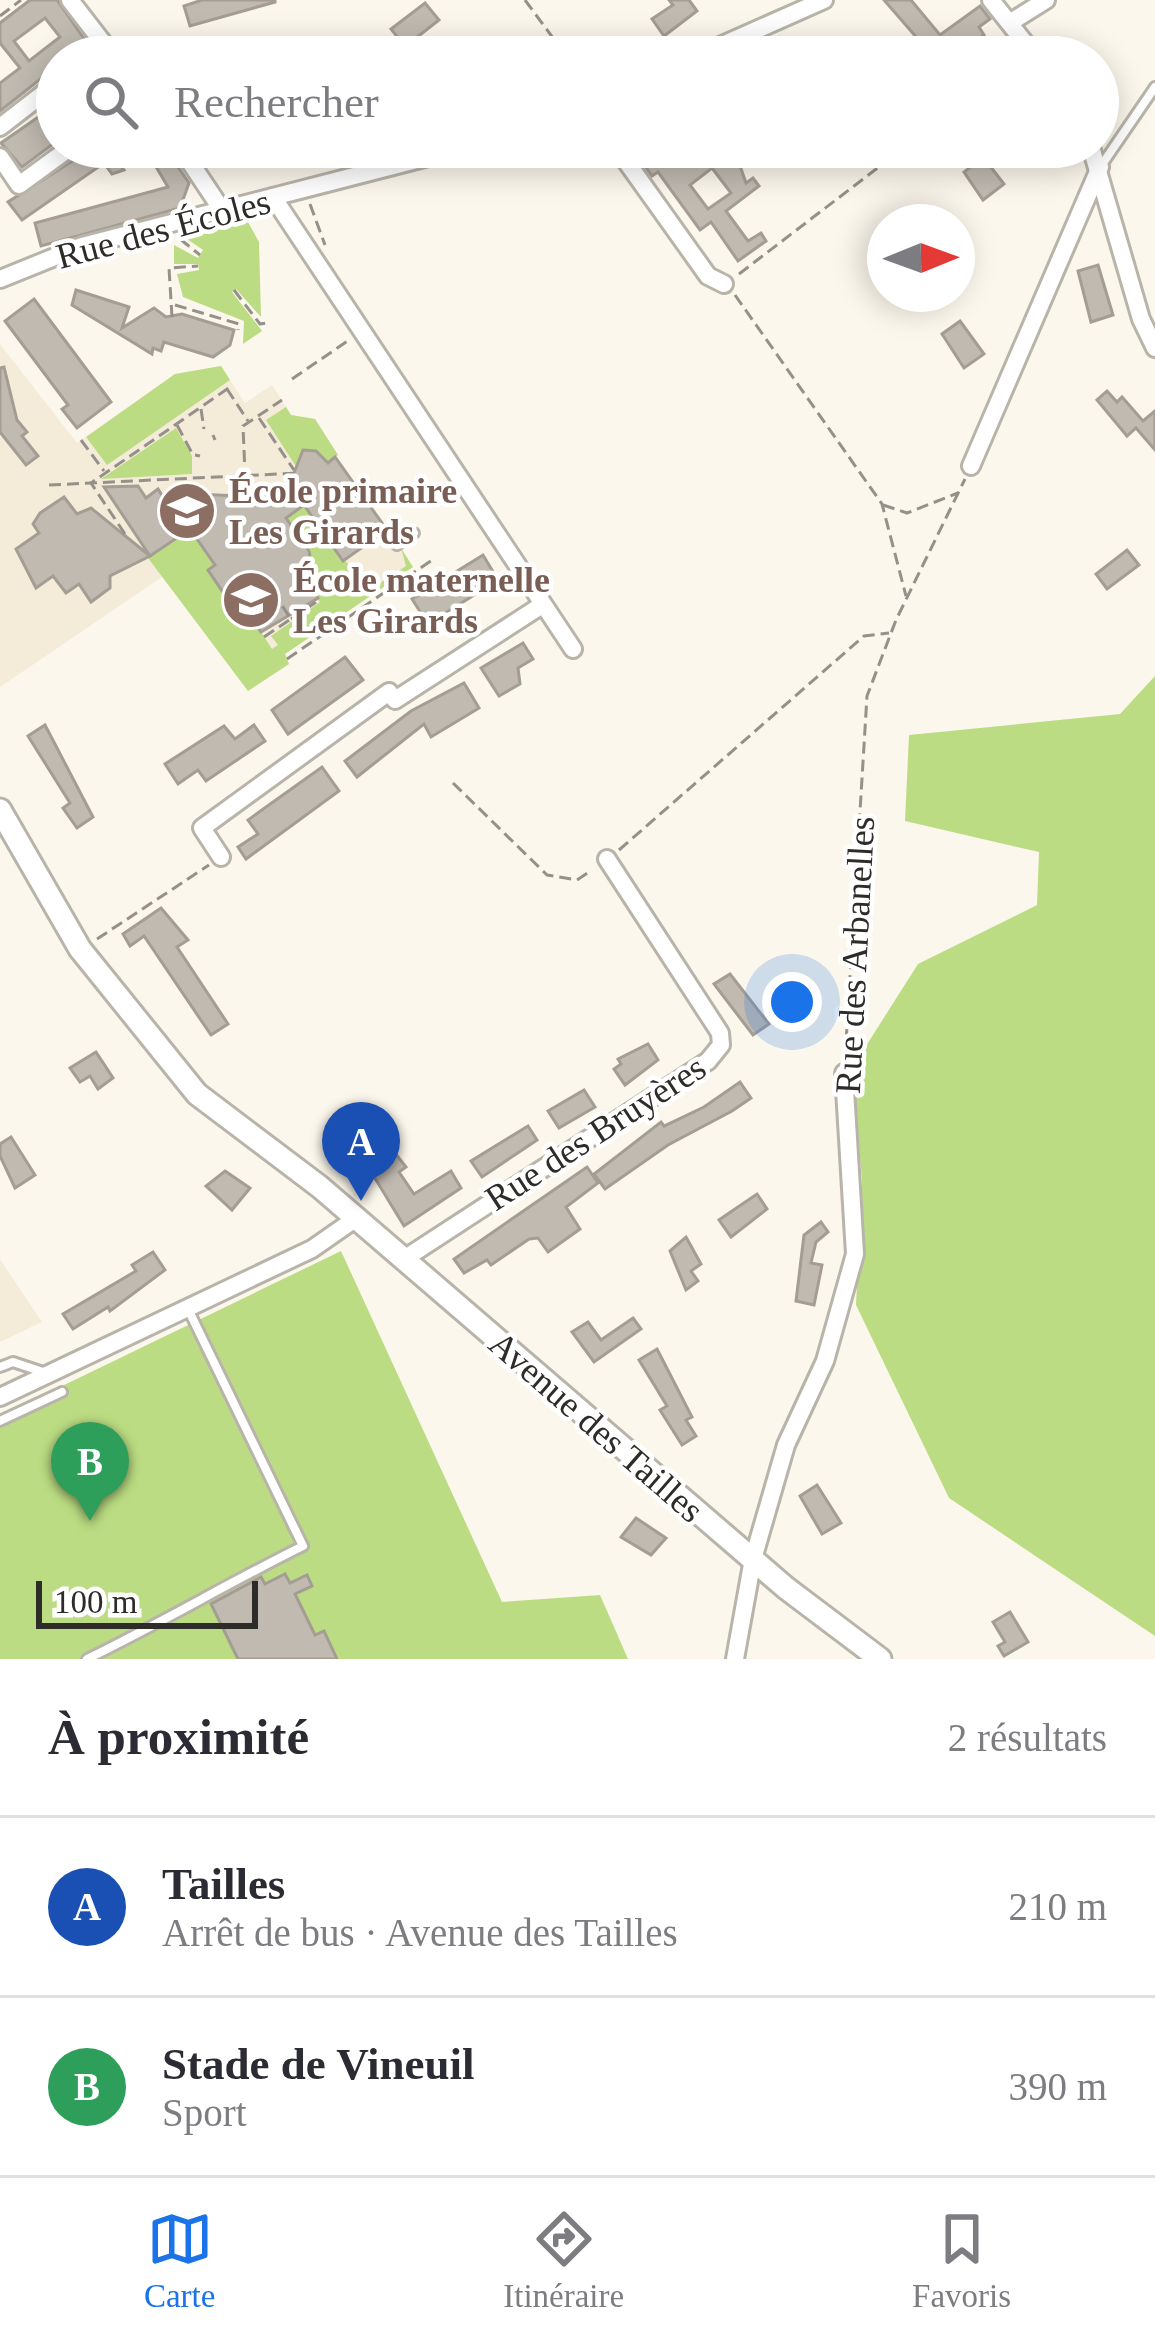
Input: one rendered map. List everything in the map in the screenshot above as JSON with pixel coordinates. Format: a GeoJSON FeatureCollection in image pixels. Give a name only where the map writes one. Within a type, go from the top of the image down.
{"type":"FeatureCollection","features":[{"type":"Feature","properties":{"kind":"street"},"geometry":{"type":"LineString","coordinates":[[70,0],[92,36]]}},
{"type":"Feature","properties":{"kind":"street"},"geometry":{"type":"LineString","coordinates":[[743,36],[824,0]]}},
{"type":"Feature","properties":{"kind":"street"},"geometry":{"type":"LineString","coordinates":[[991,0],[1021,36]]}},
{"type":"Feature","properties":{"kind":"street"},"geometry":{"type":"LineString","coordinates":[[1011,22],[1046,0]]}},
{"type":"Feature","properties":{"kind":"street"},"geometry":{"type":"LineString","coordinates":[[0,127],[36,99]]}},
{"type":"Feature","properties":{"kind":"street"},"geometry":{"type":"LineString","coordinates":[[0,157],[19,184],[41,168]]}},
{"type":"Feature","properties":{"kind":"street"},"geometry":{"type":"LineString","coordinates":[[194,168],[220,207]]}},
{"type":"Feature","properties":{"kind":"street","name":"Rue des Écoles"},"geometry":{"type":"LineString","coordinates":[[0,279],[82,246],[386,168]]}},
{"type":"Feature","properties":{"kind":"street"},"geometry":{"type":"LineString","coordinates":[[631,168],[708,276],[724,284]]}},
{"type":"Feature","properties":{"kind":"street"},"geometry":{"type":"LineString","coordinates":[[1100,168],[1141,319],[1155,348]]}},
{"type":"Feature","properties":{"kind":"street"},"geometry":{"type":"LineString","coordinates":[[971,466],[1100,168]]}},
{"type":"Feature","properties":{"kind":"street"},"geometry":{"type":"LineString","coordinates":[[273,197],[573,649]]}},
{"type":"Feature","properties":{"kind":"street"},"geometry":{"type":"LineString","coordinates":[[221,857],[202,828],[389,692],[395,700],[542,605]]}},
{"type":"Feature","properties":{"kind":"street","name":"Avenue des Tailles"},"geometry":{"type":"LineString","coordinates":[[0,810],[80,949],[197,1094],[320,1187],[753,1559],[880,1659]]}},
{"type":"Feature","properties":{"kind":"street","name":"Rue des Bruyères"},"geometry":{"type":"LineString","coordinates":[[404,1259],[708,1061],[721,1045],[720,1033],[608,860]]}},
{"type":"Feature","properties":{"kind":"street","name":"Rue des Arbanelles"},"geometry":{"type":"LineString","coordinates":[[734,1659],[753,1559],[786,1445],[838,1325],[855,1254],[844,1072]]}},
{"type":"Feature","properties":{"kind":"street"},"geometry":{"type":"LineString","coordinates":[[0,1397],[337,1236],[356,1220]]}},
{"type":"Feature","properties":{"kind":"lane"},"geometry":{"type":"LineString","coordinates":[[1119,139],[1155,87]]}},
{"type":"Feature","properties":{"kind":"lane"},"geometry":{"type":"LineString","coordinates":[[397,545],[414,533]]}},
{"type":"Feature","properties":{"kind":"lane"},"geometry":{"type":"LineString","coordinates":[[87,1659],[198,1605],[230,1582],[303,1546],[188,1308]]}},
{"type":"Feature","properties":{"kind":"lane"},"geometry":{"type":"LineString","coordinates":[[0,1367],[13,1362],[48,1373]]}},
{"type":"Feature","properties":{"kind":"lane"},"geometry":{"type":"LineString","coordinates":[[0,1421],[62,1392]]}},
{"type":"Feature","properties":{"kind":"path"},"geometry":{"type":"LineString","coordinates":[[0,16],[21,0]]}},
{"type":"Feature","properties":{"kind":"path"},"geometry":{"type":"LineString","coordinates":[[525,0],[552,36]]}},
{"type":"Feature","properties":{"kind":"path"},"geometry":{"type":"LineString","coordinates":[[877,168],[724,284],[747,308],[882,504],[907,598]]}},
{"type":"Feature","properties":{"kind":"path"},"geometry":{"type":"LineString","coordinates":[[174,234],[200,255]]}},
{"type":"Feature","properties":{"kind":"path"},"geometry":{"type":"LineString","coordinates":[[172,317],[169,268],[198,266]]}},
{"type":"Feature","properties":{"kind":"path"},"geometry":{"type":"LineString","coordinates":[[234,290],[260,324],[266,323]]}},
{"type":"Feature","properties":{"kind":"path"},"geometry":{"type":"LineString","coordinates":[[173,304],[239,324],[238,330]]}},
{"type":"Feature","properties":{"kind":"path"},"geometry":{"type":"LineString","coordinates":[[292,380],[353,338]]}},
{"type":"Feature","properties":{"kind":"path"},"geometry":{"type":"LineString","coordinates":[[91,483],[233,385]]}},
{"type":"Feature","properties":{"kind":"path"},"geometry":{"type":"LineString","coordinates":[[227,389],[249,422]]}},
{"type":"Feature","properties":{"kind":"path"},"geometry":{"type":"LineString","coordinates":[[246,498],[244,426],[282,400]]}},
{"type":"Feature","properties":{"kind":"path"},"geometry":{"type":"LineString","coordinates":[[200,408],[204,429]]}},
{"type":"Feature","properties":{"kind":"path"},"geometry":{"type":"LineString","coordinates":[[49,485],[298,473],[258,416]]}},
{"type":"Feature","properties":{"kind":"path"},"geometry":{"type":"LineString","coordinates":[[177,424],[196,455]]}},
{"type":"Feature","properties":{"kind":"path"},"geometry":{"type":"LineString","coordinates":[[81,440],[105,473]]}},
{"type":"Feature","properties":{"kind":"path","name":"Rue des Arbanelles"},"geometry":{"type":"LineString","coordinates":[[844,1072],[867,696],[891,633],[971,466]]}},
{"type":"Feature","properties":{"kind":"path"},"geometry":{"type":"LineString","coordinates":[[91,483],[125,533]]}},
{"type":"Feature","properties":{"kind":"path"},"geometry":{"type":"LineString","coordinates":[[882,504],[907,512],[958,493]]}},
{"type":"Feature","properties":{"kind":"path"},"geometry":{"type":"LineString","coordinates":[[287,659],[432,560]]}},
{"type":"Feature","properties":{"kind":"path"},"geometry":{"type":"LineString","coordinates":[[264,637],[319,600]]}},
{"type":"Feature","properties":{"kind":"path"},"geometry":{"type":"LineString","coordinates":[[281,604],[291,619]]}},
{"type":"Feature","properties":{"kind":"path"},"geometry":{"type":"LineString","coordinates":[[453,783],[547,874],[577,880],[608,860],[864,636],[891,633]]}},
{"type":"Feature","properties":{"kind":"path"},"geometry":{"type":"LineString","coordinates":[[80,949],[221,857]]}},
{"type":"Feature","properties":{"kind":"shaded area","name":"École primaire Les Girards"},"geometry":{"type":"Polygon","coordinates":[[[0,344],[77,443],[175,374],[221,366],[245,403],[272,385],[291,415],[315,419],[338,455],[335,458],[413,567],[285,654],[289,664],[248,691],[165,575],[0,687],[0,344]]]}},
{"type":"Feature","properties":{"kind":"shaded area"},"geometry":{"type":"Polygon","coordinates":[[[0,1259],[42,1322],[0,1342],[0,1259]]]}},
{"type":"Feature","properties":{"kind":"green space"},"geometry":{"type":"Polygon","coordinates":[[[248,222],[259,242],[261,317],[236,289],[232,292],[262,331],[243,344],[244,321],[183,297],[177,274],[199,270],[198,264],[174,264],[174,245],[198,258],[203,250],[181,235],[248,222]]]}},
{"type":"Feature","properties":{"kind":"green space"},"geometry":{"type":"Polygon","coordinates":[[[221,366],[230,380],[107,465],[86,437],[175,374],[221,366]]]}},
{"type":"Feature","properties":{"kind":"green space"},"geometry":{"type":"Polygon","coordinates":[[[286,407],[291,415],[315,419],[338,455],[326,463],[316,451],[303,450],[297,468],[266,420],[286,407]]]}},
{"type":"Feature","properties":{"kind":"green space"},"geometry":{"type":"Polygon","coordinates":[[[176,428],[192,456],[192,474],[101,479],[176,428]]]}},
{"type":"Feature","properties":{"kind":"green space"},"geometry":{"type":"Polygon","coordinates":[[[304,505],[368,591],[406,566],[401,548],[413,567],[285,654],[289,664],[248,691],[148,558],[180,536],[169,520],[188,519],[272,649],[278,645],[271,636],[320,602],[299,576],[282,521],[304,505]]]}},
{"type":"Feature","properties":{"kind":"green space"},"geometry":{"type":"Polygon","coordinates":[[[1155,676],[1155,1636],[949,1498],[856,1305],[862,1180],[852,1068],[918,964],[1037,905],[1039,852],[905,821],[909,735],[1120,714],[1155,676]]]}},
{"type":"Feature","properties":{"kind":"green space"},"geometry":{"type":"Polygon","coordinates":[[[341,1251],[502,1602],[600,1595],[628,1659],[0,1659],[0,1416],[341,1251]]]}},
{"type":"Feature","properties":{"kind":"building"},"geometry":{"type":"Polygon","coordinates":[[[30,0],[57,0],[82,36],[59,36],[45,18],[14,41],[29,61],[36,56],[36,83],[0,111],[0,83],[20,68],[0,43],[0,23],[30,0]]]}},
{"type":"Feature","properties":{"kind":"building"},"geometry":{"type":"Polygon","coordinates":[[[202,0],[275,2],[190,26],[184,6],[202,0]]]}},
{"type":"Feature","properties":{"kind":"building"},"geometry":{"type":"Polygon","coordinates":[[[669,0],[689,0],[697,11],[664,36],[652,19],[673,5],[669,0]]]}},
{"type":"Feature","properties":{"kind":"building"},"geometry":{"type":"Polygon","coordinates":[[[884,0],[911,0],[940,35],[980,6],[990,19],[979,27],[982,36],[915,36],[884,0]]]}},
{"type":"Feature","properties":{"kind":"building"},"geometry":{"type":"Polygon","coordinates":[[[425,3],[439,20],[419,36],[396,36],[391,29],[425,3]]]}},
{"type":"Feature","properties":{"kind":"building"},"geometry":{"type":"Polygon","coordinates":[[[36,119],[36,157],[22,167],[1,143],[36,119]]]}},
{"type":"Feature","properties":{"kind":"building"},"geometry":{"type":"Polygon","coordinates":[[[62,168],[97,168],[22,220],[8,202],[62,168]]]}},
{"type":"Feature","properties":{"kind":"building"},"geometry":{"type":"Polygon","coordinates":[[[157,168],[179,168],[189,183],[180,208],[41,246],[35,223],[168,187],[157,168]]]}},
{"type":"Feature","properties":{"kind":"building"},"geometry":{"type":"Polygon","coordinates":[[[646,168],[712,168],[741,168],[746,183],[753,178],[759,186],[726,211],[748,241],[761,233],[766,241],[738,261],[711,222],[700,230],[658,172],[652,176],[646,168]],[[712,168],[690,185],[708,209],[731,193],[712,168]]]}},
{"type":"Feature","properties":{"kind":"building"},"geometry":{"type":"Polygon","coordinates":[[[992,168],[1004,184],[983,200],[964,172],[992,168]]]}},
{"type":"Feature","properties":{"kind":"building"},"geometry":{"type":"Polygon","coordinates":[[[1098,265],[1113,315],[1091,322],[1078,271],[1098,265]]]}},
{"type":"Feature","properties":{"kind":"building"},"geometry":{"type":"Polygon","coordinates":[[[76,290],[129,307],[122,328],[154,308],[166,317],[182,314],[234,330],[230,345],[213,357],[164,342],[161,351],[153,348],[152,354],[72,305],[76,290]]]}},
{"type":"Feature","properties":{"kind":"building"},"geometry":{"type":"Polygon","coordinates":[[[34,299],[111,402],[77,428],[62,409],[68,405],[5,321],[34,299]]]}},
{"type":"Feature","properties":{"kind":"building"},"geometry":{"type":"Polygon","coordinates":[[[960,321],[984,354],[964,368],[942,334],[960,321]]]}},
{"type":"Feature","properties":{"kind":"building"},"geometry":{"type":"Polygon","coordinates":[[[4,367],[17,420],[27,432],[22,436],[38,456],[26,465],[0,432],[0,368],[4,367]]]}},
{"type":"Feature","properties":{"kind":"building"},"geometry":{"type":"Polygon","coordinates":[[[1107,391],[1117,402],[1122,397],[1143,421],[1155,411],[1155,450],[1136,428],[1127,436],[1097,400],[1107,391]]]}},
{"type":"Feature","properties":{"kind":"building"},"geometry":{"type":"Polygon","coordinates":[[[303,450],[316,451],[328,463],[335,457],[387,530],[343,561],[304,505],[286,518],[309,551],[311,562],[299,571],[318,598],[261,632],[245,608],[237,613],[208,570],[215,565],[190,529],[150,556],[104,487],[138,486],[146,498],[158,489],[165,500],[198,499],[197,494],[263,497],[263,492],[287,491],[303,450]]]}},
{"type":"Feature","properties":{"kind":"building"},"geometry":{"type":"Polygon","coordinates":[[[64,497],[77,514],[91,508],[150,556],[110,576],[110,588],[91,602],[79,584],[66,593],[53,576],[36,588],[16,549],[39,533],[33,524],[40,513],[64,497]]]}},
{"type":"Feature","properties":{"kind":"building"},"geometry":{"type":"Polygon","coordinates":[[[1127,550],[1139,565],[1107,589],[1096,574],[1127,550]]]}},
{"type":"Feature","properties":{"kind":"building"},"geometry":{"type":"Polygon","coordinates":[[[483,555],[498,580],[428,624],[412,599],[483,555]]]}},
{"type":"Feature","properties":{"kind":"building"},"geometry":{"type":"Polygon","coordinates":[[[523,643],[533,659],[518,668],[520,684],[499,696],[481,668],[523,643]]]}},
{"type":"Feature","properties":{"kind":"building"},"geometry":{"type":"Polygon","coordinates":[[[345,657],[363,680],[288,734],[272,710],[345,657]]]}},
{"type":"Feature","properties":{"kind":"building"},"geometry":{"type":"Polygon","coordinates":[[[464,683],[479,708],[431,737],[424,724],[357,777],[345,761],[411,711],[464,683]]]}},
{"type":"Feature","properties":{"kind":"building"},"geometry":{"type":"Polygon","coordinates":[[[45,725],[93,817],[77,828],[63,808],[70,803],[28,736],[45,725]]]}},
{"type":"Feature","properties":{"kind":"building"},"geometry":{"type":"Polygon","coordinates":[[[254,725],[265,741],[206,781],[198,770],[178,784],[165,764],[224,726],[235,739],[254,725]]]}},
{"type":"Feature","properties":{"kind":"building"},"geometry":{"type":"Polygon","coordinates":[[[322,767],[339,791],[246,859],[238,847],[258,834],[248,820],[322,767]]]}},
{"type":"Feature","properties":{"kind":"building"},"geometry":{"type":"Polygon","coordinates":[[[161,908],[188,940],[177,947],[228,1024],[211,1035],[144,936],[130,946],[123,934],[161,908]]]}},
{"type":"Feature","properties":{"kind":"building"},"geometry":{"type":"Polygon","coordinates":[[[730,974],[769,1024],[753,1035],[714,984],[730,974]]]}},
{"type":"Feature","properties":{"kind":"building"},"geometry":{"type":"Polygon","coordinates":[[[648,1044],[658,1060],[625,1085],[614,1069],[621,1064],[618,1059],[648,1044]]]}},
{"type":"Feature","properties":{"kind":"building"},"geometry":{"type":"Polygon","coordinates":[[[96,1052],[113,1078],[98,1089],[90,1076],[80,1082],[70,1068],[96,1052]]]}},
{"type":"Feature","properties":{"kind":"building"},"geometry":{"type":"Polygon","coordinates":[[[740,1082],[751,1098],[732,1111],[668,1145],[605,1189],[594,1174],[661,1122],[664,1126],[704,1107],[740,1082]]]}},
{"type":"Feature","properties":{"kind":"building"},"geometry":{"type":"Polygon","coordinates":[[[584,1090],[595,1107],[559,1128],[548,1111],[584,1090]]]}},
{"type":"Feature","properties":{"kind":"building"},"geometry":{"type":"Polygon","coordinates":[[[361,1118],[376,1136],[369,1141],[383,1161],[395,1153],[406,1167],[399,1172],[414,1194],[451,1171],[461,1188],[404,1226],[345,1129],[361,1118]]]}},
{"type":"Feature","properties":{"kind":"building"},"geometry":{"type":"Polygon","coordinates":[[[528,1126],[537,1140],[482,1177],[471,1161],[528,1126]]]}},
{"type":"Feature","properties":{"kind":"building"},"geometry":{"type":"Polygon","coordinates":[[[11,1137],[35,1175],[15,1188],[0,1156],[0,1144],[11,1137]]]}},
{"type":"Feature","properties":{"kind":"building"},"geometry":{"type":"Polygon","coordinates":[[[587,1167],[598,1183],[566,1207],[580,1229],[548,1252],[538,1238],[529,1239],[491,1265],[487,1260],[464,1273],[454,1259],[587,1167]]]}},
{"type":"Feature","properties":{"kind":"building"},"geometry":{"type":"Polygon","coordinates":[[[225,1171],[250,1188],[232,1210],[206,1186],[225,1171]]]}},
{"type":"Feature","properties":{"kind":"building"},"geometry":{"type":"Polygon","coordinates":[[[757,1194],[767,1209],[731,1237],[719,1220],[757,1194]]]}},
{"type":"Feature","properties":{"kind":"building"},"geometry":{"type":"Polygon","coordinates":[[[821,1222],[828,1232],[816,1242],[811,1263],[822,1265],[814,1305],[796,1301],[804,1235],[821,1222]]]}},
{"type":"Feature","properties":{"kind":"building"},"geometry":{"type":"Polygon","coordinates":[[[686,1237],[701,1264],[691,1271],[698,1281],[686,1290],[670,1251],[686,1237]]]}},
{"type":"Feature","properties":{"kind":"building"},"geometry":{"type":"Polygon","coordinates":[[[153,1252],[165,1270],[110,1311],[108,1307],[73,1329],[63,1314],[136,1271],[132,1265],[153,1252]]]}},
{"type":"Feature","properties":{"kind":"building"},"geometry":{"type":"Polygon","coordinates":[[[633,1318],[641,1329],[594,1362],[572,1332],[588,1322],[601,1340],[633,1318]]]}},
{"type":"Feature","properties":{"kind":"building"},"geometry":{"type":"Polygon","coordinates":[[[657,1349],[692,1417],[686,1420],[696,1436],[682,1445],[660,1410],[667,1406],[639,1360],[657,1349]]]}},
{"type":"Feature","properties":{"kind":"building"},"geometry":{"type":"Polygon","coordinates":[[[817,1485],[841,1523],[822,1534],[800,1496],[817,1485]]]}},
{"type":"Feature","properties":{"kind":"building"},"geometry":{"type":"Polygon","coordinates":[[[636,1518],[666,1538],[651,1555],[621,1537],[636,1518]]]}},
{"type":"Feature","properties":{"kind":"building"},"geometry":{"type":"Polygon","coordinates":[[[285,1574],[290,1583],[307,1575],[312,1586],[295,1594],[315,1635],[324,1631],[337,1659],[238,1659],[211,1604],[261,1577],[265,1584],[285,1574]]]}},
{"type":"Feature","properties":{"kind":"building"},"geometry":{"type":"Polygon","coordinates":[[[1010,1612],[1028,1642],[1004,1656],[998,1646],[1005,1642],[993,1622],[1010,1612]]]}},
{"type":"Feature","properties":{"kind":"place","name":"École primaire Les Girards"},"geometry":{"type":"Point","coordinates":[187,511]}},
{"type":"Feature","properties":{"kind":"place","name":"École maternelle Les Girards"},"geometry":{"type":"Point","coordinates":[251,600]}},
{"type":"Feature","properties":{"kind":"place","name":"Tailles"},"geometry":{"type":"Point","coordinates":[361,1201]}},
{"type":"Feature","properties":{"kind":"place","name":"Stade de Vineuil"},"geometry":{"type":"Point","coordinates":[90,1521]}}]}
